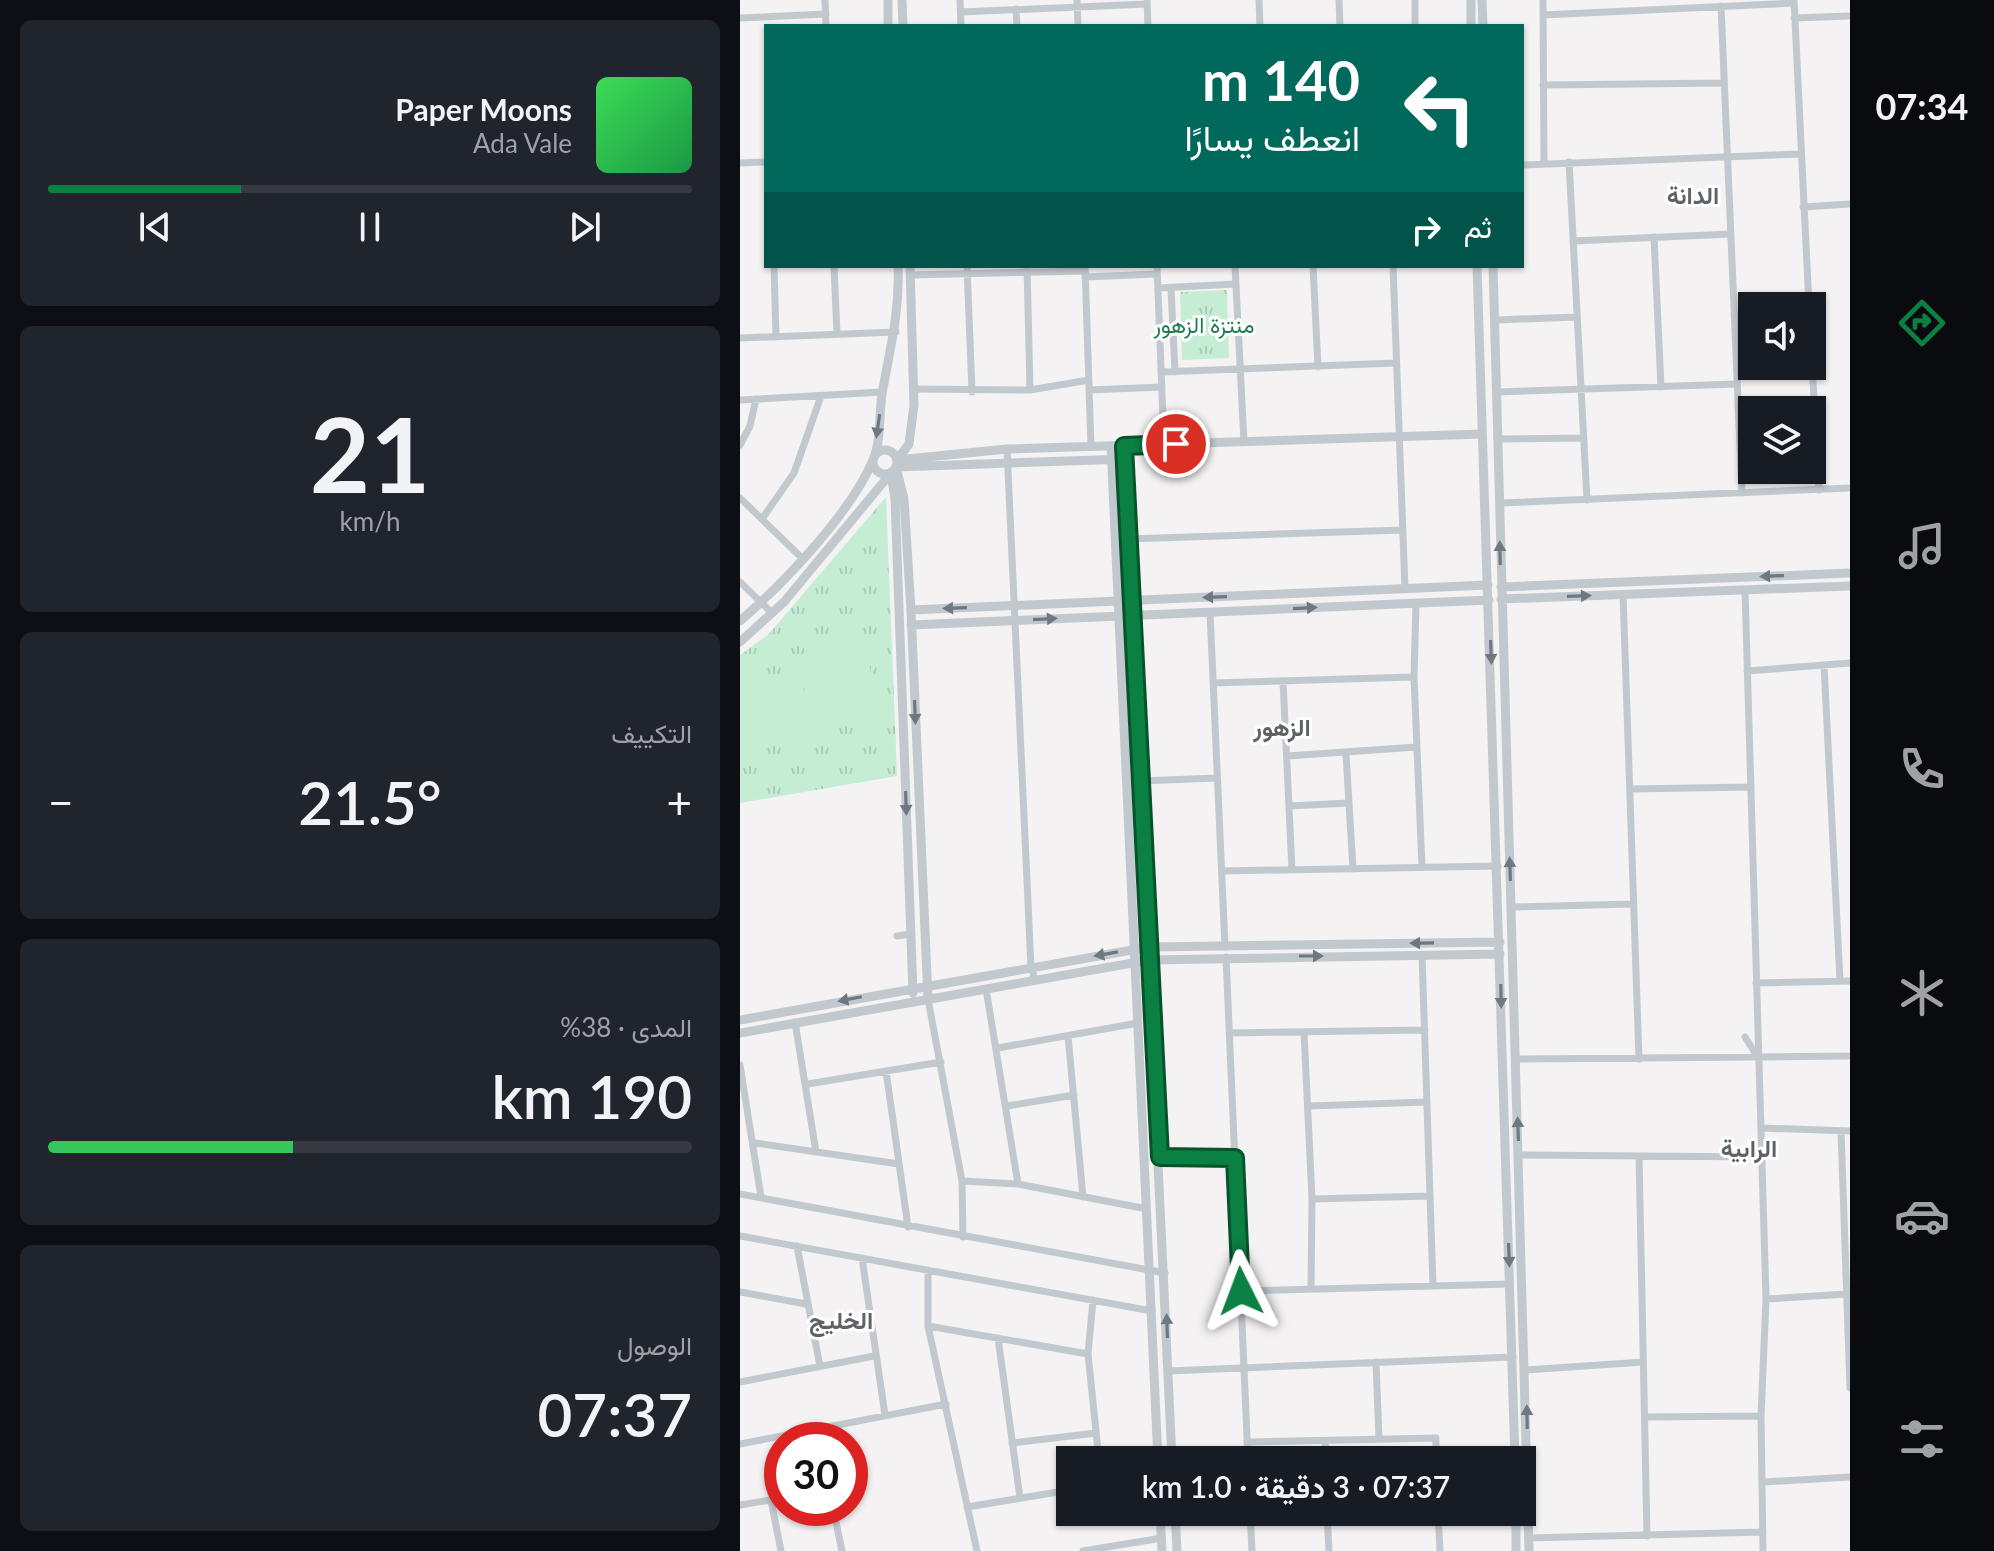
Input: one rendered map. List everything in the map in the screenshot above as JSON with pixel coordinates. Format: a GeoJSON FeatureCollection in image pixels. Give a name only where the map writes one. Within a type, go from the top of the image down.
{"type":"FeatureCollection","features":[{"type":"Feature","properties":{"kind":"street"},"geometry":{"type":"LineString","coordinates":[[825,0],[826,24]]}},
{"type":"Feature","properties":{"kind":"street"},"geometry":{"type":"LineString","coordinates":[[888,0],[888,24]]}},
{"type":"Feature","properties":{"kind":"street"},"geometry":{"type":"LineString","coordinates":[[902,0],[903,24]]}},
{"type":"Feature","properties":{"kind":"street"},"geometry":{"type":"LineString","coordinates":[[960,0],[961,24]]}},
{"type":"Feature","properties":{"kind":"street"},"geometry":{"type":"LineString","coordinates":[[1259,0],[1260,24]]}},
{"type":"Feature","properties":{"kind":"street"},"geometry":{"type":"LineString","coordinates":[[1339,0],[1340,24]]}},
{"type":"Feature","properties":{"kind":"street"},"geometry":{"type":"LineString","coordinates":[[1415,0],[1415,24]]}},
{"type":"Feature","properties":{"kind":"street"},"geometry":{"type":"LineString","coordinates":[[1471,0],[1471,24]]}},
{"type":"Feature","properties":{"kind":"street"},"geometry":{"type":"LineString","coordinates":[[1482,0],[1483,24]]}},
{"type":"Feature","properties":{"kind":"street"},"geometry":{"type":"LineString","coordinates":[[1543,0],[1544,163]]}},
{"type":"Feature","properties":{"kind":"street"},"geometry":{"type":"LineString","coordinates":[[1608,0],[1608,12]]}},
{"type":"Feature","properties":{"kind":"street"},"geometry":{"type":"LineString","coordinates":[[1543,15],[1794,1],[1808,292]]}},
{"type":"Feature","properties":{"kind":"street"},"geometry":{"type":"LineString","coordinates":[[961,12],[1077,2],[1147,2],[1148,24]]}},
{"type":"Feature","properties":{"kind":"street"},"geometry":{"type":"LineString","coordinates":[[1077,2],[1078,24]]}},
{"type":"Feature","properties":{"kind":"street"},"geometry":{"type":"LineString","coordinates":[[1721,6],[1742,493]]}},
{"type":"Feature","properties":{"kind":"street"},"geometry":{"type":"LineString","coordinates":[[1016,9],[1017,24]]}},
{"type":"Feature","properties":{"kind":"street"},"geometry":{"type":"LineString","coordinates":[[740,18],[766,22],[826,14]]}},
{"type":"Feature","properties":{"kind":"street"},"geometry":{"type":"LineString","coordinates":[[1794,18],[1850,16]]}},
{"type":"Feature","properties":{"kind":"street"},"geometry":{"type":"LineString","coordinates":[[1543,85],[1724,83]]}},
{"type":"Feature","properties":{"kind":"street"},"geometry":{"type":"LineString","coordinates":[[1524,165],[1800,154]]}},
{"type":"Feature","properties":{"kind":"street"},"geometry":{"type":"LineString","coordinates":[[740,163],[764,162]]}},
{"type":"Feature","properties":{"kind":"street"},"geometry":{"type":"LineString","coordinates":[[1569,162],[1587,500]]}},
{"type":"Feature","properties":{"kind":"street"},"geometry":{"type":"LineString","coordinates":[[1803,207],[1850,204]]}},
{"type":"Feature","properties":{"kind":"street"},"geometry":{"type":"LineString","coordinates":[[1573,241],[1731,234]]}},
{"type":"Feature","properties":{"kind":"street"},"geometry":{"type":"LineString","coordinates":[[1654,237],[1661,387]]}},
{"type":"Feature","properties":{"kind":"street"},"geometry":{"type":"LineString","coordinates":[[774,268],[776,337]]}},
{"type":"Feature","properties":{"kind":"street"},"geometry":{"type":"LineString","coordinates":[[834,268],[837,334]]}},
{"type":"Feature","properties":{"kind":"street"},"geometry":{"type":"LineString","coordinates":[[898,268],[896,332],[882,392],[874,458],[876,470],[1007,449],[1482,434]]}},
{"type":"Feature","properties":{"kind":"street"},"geometry":{"type":"LineString","coordinates":[[967,268],[972,392]]}},
{"type":"Feature","properties":{"kind":"street"},"geometry":{"type":"LineString","coordinates":[[1235,268],[1244,442]]}},
{"type":"Feature","properties":{"kind":"street"},"geometry":{"type":"LineString","coordinates":[[1313,268],[1318,367]]}},
{"type":"Feature","properties":{"kind":"street"},"geometry":{"type":"LineString","coordinates":[[1393,268],[1405,589]]}},
{"type":"Feature","properties":{"kind":"street"},"geometry":{"type":"LineString","coordinates":[[1477,268],[1515,1446]]}},
{"type":"Feature","properties":{"kind":"street"},"geometry":{"type":"LineString","coordinates":[[1493,268],[1529,1551]]}},
{"type":"Feature","properties":{"kind":"street"},"geometry":{"type":"LineString","coordinates":[[1027,270],[1030,390]]}},
{"type":"Feature","properties":{"kind":"street"},"geometry":{"type":"LineString","coordinates":[[740,642],[772,613],[859,516],[909,444],[914,389],[911,271],[967,275],[1027,270],[1157,270],[1164,444]]}},
{"type":"Feature","properties":{"kind":"street"},"geometry":{"type":"LineString","coordinates":[[1085,271],[1091,447]]}},
{"type":"Feature","properties":{"kind":"street"},"geometry":{"type":"LineString","coordinates":[[1158,288],[1236,284]]}},
{"type":"Feature","properties":{"kind":"street"},"geometry":{"type":"LineString","coordinates":[[1171,288],[1175,372]]}},
{"type":"Feature","properties":{"kind":"street"},"geometry":{"type":"LineString","coordinates":[[1734,315],[1738,315]]}},
{"type":"Feature","properties":{"kind":"street"},"geometry":{"type":"LineString","coordinates":[[1495,320],[1577,317]]}},
{"type":"Feature","properties":{"kind":"street"},"geometry":{"type":"LineString","coordinates":[[740,338],[896,332]]}},
{"type":"Feature","properties":{"kind":"street"},"geometry":{"type":"LineString","coordinates":[[1481,360],[1488,368],[1496,366]]}},
{"type":"Feature","properties":{"kind":"street"},"geometry":{"type":"LineString","coordinates":[[1161,372],[1396,363]]}},
{"type":"Feature","properties":{"kind":"street"},"geometry":{"type":"LineString","coordinates":[[914,389],[972,392],[1030,390],[1089,380]]}},
{"type":"Feature","properties":{"kind":"street"},"geometry":{"type":"LineString","coordinates":[[1813,380],[1819,490]]}},
{"type":"Feature","properties":{"kind":"street"},"geometry":{"type":"LineString","coordinates":[[1481,392],[1486,387],[1497,393],[1737,384]]}},
{"type":"Feature","properties":{"kind":"street"},"geometry":{"type":"LineString","coordinates":[[1089,390],[1162,387]]}},
{"type":"Feature","properties":{"kind":"street"},"geometry":{"type":"LineString","coordinates":[[740,400],[882,392]]}},
{"type":"Feature","properties":{"kind":"street"},"geometry":{"type":"LineString","coordinates":[[762,519],[794,473],[821,396]]}},
{"type":"Feature","properties":{"kind":"street"},"geometry":{"type":"LineString","coordinates":[[740,445],[750,426],[756,399]]}},
{"type":"Feature","properties":{"kind":"street"},"geometry":{"type":"LineString","coordinates":[[1498,439],[1584,438]]}},
{"type":"Feature","properties":{"kind":"street"},"geometry":{"type":"LineString","coordinates":[[1111,446],[1157,1446]]}},
{"type":"Feature","properties":{"kind":"street"},"geometry":{"type":"LineString","coordinates":[[1124,446],[1171,1446]]}},
{"type":"Feature","properties":{"kind":"street"},"geometry":{"type":"LineString","coordinates":[[1007,449],[1031,967],[1034,976],[1029,982]]}},
{"type":"Feature","properties":{"kind":"street"},"geometry":{"type":"LineString","coordinates":[[740,621],[803,559],[830,526],[874,458],[886,450],[895,467],[904,499],[925,985],[962,1181],[963,1237]]}},
{"type":"Feature","properties":{"kind":"street"},"geometry":{"type":"LineString","coordinates":[[895,467],[1125,459]]}},
{"type":"Feature","properties":{"kind":"street"},"geometry":{"type":"LineString","coordinates":[[895,467],[910,934],[915,1002]]}},
{"type":"Feature","properties":{"kind":"street"},"geometry":{"type":"LineString","coordinates":[[1500,503],[1850,488]]}},
{"type":"Feature","properties":{"kind":"street"},"geometry":{"type":"LineString","coordinates":[[740,498],[803,559]]}},
{"type":"Feature","properties":{"kind":"street"},"geometry":{"type":"LineString","coordinates":[[1115,537],[1128,542],[1403,530]]}},
{"type":"Feature","properties":{"kind":"street"},"geometry":{"type":"LineString","coordinates":[[1501,587],[1850,573]]}},
{"type":"Feature","properties":{"kind":"street"},"geometry":{"type":"LineString","coordinates":[[740,582],[772,613]]}},
{"type":"Feature","properties":{"kind":"street"},"geometry":{"type":"LineString","coordinates":[[911,610],[1488,585]]}},
{"type":"Feature","properties":{"kind":"street"},"geometry":{"type":"LineString","coordinates":[[1501,599],[1850,586]]}},
{"type":"Feature","properties":{"kind":"street"},"geometry":{"type":"LineString","coordinates":[[1745,590],[1766,1299],[1761,1416],[1763,1551]]}},
{"type":"Feature","properties":{"kind":"street"},"geometry":{"type":"LineString","coordinates":[[1623,594],[1639,1059]]}},
{"type":"Feature","properties":{"kind":"street"},"geometry":{"type":"LineString","coordinates":[[911,625],[1489,600]]}},
{"type":"Feature","properties":{"kind":"street"},"geometry":{"type":"LineString","coordinates":[[1416,603],[1414,677],[1422,867]]}},
{"type":"Feature","properties":{"kind":"street"},"geometry":{"type":"LineString","coordinates":[[1210,612],[1247,1446]]}},
{"type":"Feature","properties":{"kind":"street"},"geometry":{"type":"LineString","coordinates":[[1747,671],[1850,663]]}},
{"type":"Feature","properties":{"kind":"street"},"geometry":{"type":"LineString","coordinates":[[1824,665],[1840,981]]}},
{"type":"Feature","properties":{"kind":"street"},"geometry":{"type":"LineString","coordinates":[[1213,683],[1414,677]]}},
{"type":"Feature","properties":{"kind":"street"},"geometry":{"type":"LineString","coordinates":[[1283,681],[1292,870]]}},
{"type":"Feature","properties":{"kind":"street"},"geometry":{"type":"LineString","coordinates":[[1287,756],[1417,747]]}},
{"type":"Feature","properties":{"kind":"street"},"geometry":{"type":"LineString","coordinates":[[1346,754],[1353,869]]}},
{"type":"Feature","properties":{"kind":"street"},"geometry":{"type":"LineString","coordinates":[[1140,781],[1217,778]]}},
{"type":"Feature","properties":{"kind":"street"},"geometry":{"type":"LineString","coordinates":[[1630,789],[1751,787]]}},
{"type":"Feature","properties":{"kind":"street"},"geometry":{"type":"LineString","coordinates":[[1289,806],[1349,803]]}},
{"type":"Feature","properties":{"kind":"street"},"geometry":{"type":"LineString","coordinates":[[1222,871],[1498,866]]}},
{"type":"Feature","properties":{"kind":"street"},"geometry":{"type":"LineString","coordinates":[[1512,907],[1633,904]]}},
{"type":"Feature","properties":{"kind":"street"},"geometry":{"type":"LineString","coordinates":[[897,936],[910,934]]}},
{"type":"Feature","properties":{"kind":"street"},"geometry":{"type":"LineString","coordinates":[[740,1033],[1149,960],[1226,952],[1500,942]]}},
{"type":"Feature","properties":{"kind":"street"},"geometry":{"type":"LineString","coordinates":[[740,1020],[1149,947],[1226,952],[1500,954]]}},
{"type":"Feature","properties":{"kind":"street"},"geometry":{"type":"LineString","coordinates":[[1422,955],[1433,1286]]}},
{"type":"Feature","properties":{"kind":"street"},"geometry":{"type":"LineString","coordinates":[[1756,983],[1850,981]]}},
{"type":"Feature","properties":{"kind":"street"},"geometry":{"type":"LineString","coordinates":[[986,989],[1018,1184]]}},
{"type":"Feature","properties":{"kind":"street"},"geometry":{"type":"LineString","coordinates":[[795,1022],[808,1084],[816,1152]]}},
{"type":"Feature","properties":{"kind":"street"},"geometry":{"type":"LineString","coordinates":[[998,1048],[1138,1023]]}},
{"type":"Feature","properties":{"kind":"street"},"geometry":{"type":"LineString","coordinates":[[1229,1033],[1425,1030]]}},
{"type":"Feature","properties":{"kind":"street"},"geometry":{"type":"LineString","coordinates":[[1304,1032],[1312,1199],[1311,1289]]}},
{"type":"Feature","properties":{"kind":"street"},"geometry":{"type":"LineString","coordinates":[[1068,1036],[1083,1197]]}},
{"type":"Feature","properties":{"kind":"street"},"geometry":{"type":"LineString","coordinates":[[1745,1037],[1759,1057]]}},
{"type":"Feature","properties":{"kind":"street"},"geometry":{"type":"LineString","coordinates":[[1516,1059],[1850,1056]]}},
{"type":"Feature","properties":{"kind":"street"},"geometry":{"type":"LineString","coordinates":[[808,1084],[941,1062]]}},
{"type":"Feature","properties":{"kind":"street"},"geometry":{"type":"LineString","coordinates":[[740,1065],[743,1094],[755,1143],[761,1197]]}},
{"type":"Feature","properties":{"kind":"street"},"geometry":{"type":"LineString","coordinates":[[886,1071],[908,1227]]}},
{"type":"Feature","properties":{"kind":"street"},"geometry":{"type":"LineString","coordinates":[[1007,1106],[1074,1095]]}},
{"type":"Feature","properties":{"kind":"street"},"geometry":{"type":"LineString","coordinates":[[1309,1106],[1427,1102]]}},
{"type":"Feature","properties":{"kind":"street"},"geometry":{"type":"LineString","coordinates":[[1761,1128],[1846,1131],[1850,1388]]}},
{"type":"Feature","properties":{"kind":"street"},"geometry":{"type":"LineString","coordinates":[[755,1143],[899,1164]]}},
{"type":"Feature","properties":{"kind":"street"},"geometry":{"type":"LineString","coordinates":[[1519,1155],[1761,1157]]}},
{"type":"Feature","properties":{"kind":"street"},"geometry":{"type":"LineString","coordinates":[[1639,1156],[1647,1536]]}},
{"type":"Feature","properties":{"kind":"street"},"geometry":{"type":"LineString","coordinates":[[1160,1157],[1235,1158]]}},
{"type":"Feature","properties":{"kind":"street"},"geometry":{"type":"LineString","coordinates":[[962,1181],[1018,1184],[1147,1209]]}},
{"type":"Feature","properties":{"kind":"street"},"geometry":{"type":"LineString","coordinates":[[740,1194],[1165,1273]]}},
{"type":"Feature","properties":{"kind":"street"},"geometry":{"type":"LineString","coordinates":[[1312,1199],[1430,1196]]}},
{"type":"Feature","properties":{"kind":"street"},"geometry":{"type":"LineString","coordinates":[[740,1236],[1152,1311]]}},
{"type":"Feature","properties":{"kind":"street"},"geometry":{"type":"LineString","coordinates":[[797,1246],[820,1366]]}},
{"type":"Feature","properties":{"kind":"street"},"geometry":{"type":"LineString","coordinates":[[862,1258],[885,1415]]}},
{"type":"Feature","properties":{"kind":"street"},"geometry":{"type":"LineString","coordinates":[[928,1270],[928,1326],[977,1551]]}},
{"type":"Feature","properties":{"kind":"street"},"geometry":{"type":"LineString","coordinates":[[1241,1291],[1510,1284]]}},
{"type":"Feature","properties":{"kind":"street"},"geometry":{"type":"LineString","coordinates":[[740,1292],[806,1304]]}},
{"type":"Feature","properties":{"kind":"street"},"geometry":{"type":"LineString","coordinates":[[1766,1299],[1847,1294]]}},
{"type":"Feature","properties":{"kind":"street"},"geometry":{"type":"LineString","coordinates":[[1093,1300],[1088,1354],[1097,1446]]}},
{"type":"Feature","properties":{"kind":"street"},"geometry":{"type":"LineString","coordinates":[[928,1326],[1088,1354]]}},
{"type":"Feature","properties":{"kind":"street"},"geometry":{"type":"LineString","coordinates":[[998,1338],[1020,1498]]}},
{"type":"Feature","properties":{"kind":"street"},"geometry":{"type":"LineString","coordinates":[[740,1382],[874,1356]]}},
{"type":"Feature","properties":{"kind":"street"},"geometry":{"type":"LineString","coordinates":[[1168,1371],[1513,1357]]}},
{"type":"Feature","properties":{"kind":"street"},"geometry":{"type":"LineString","coordinates":[[1376,1362],[1379,1439]]}},
{"type":"Feature","properties":{"kind":"street"},"geometry":{"type":"LineString","coordinates":[[1526,1370],[1643,1362]]}},
{"type":"Feature","properties":{"kind":"street"},"geometry":{"type":"LineString","coordinates":[[851,1422],[946,1404]]}},
{"type":"Feature","properties":{"kind":"street"},"geometry":{"type":"LineString","coordinates":[[1645,1417],[1761,1416]]}},
{"type":"Feature","properties":{"kind":"street"},"geometry":{"type":"LineString","coordinates":[[1012,1443],[1096,1433]]}},
{"type":"Feature","properties":{"kind":"street"},"geometry":{"type":"LineString","coordinates":[[1247,1442],[1436,1438],[1436,1446]]}},
{"type":"Feature","properties":{"kind":"street"},"geometry":{"type":"LineString","coordinates":[[740,1444],[764,1439]]}},
{"type":"Feature","properties":{"kind":"street"},"geometry":{"type":"LineString","coordinates":[[1325,1441],[1325,1446]]}},
{"type":"Feature","properties":{"kind":"street"},"geometry":{"type":"LineString","coordinates":[[1763,1482],[1850,1477]]}},
{"type":"Feature","properties":{"kind":"street"},"geometry":{"type":"LineString","coordinates":[[967,1507],[1056,1492]]}},
{"type":"Feature","properties":{"kind":"street"},"geometry":{"type":"LineString","coordinates":[[740,1505],[764,1501]]}},
{"type":"Feature","properties":{"kind":"street"},"geometry":{"type":"LineString","coordinates":[[776,1526],[781,1551]]}},
{"type":"Feature","properties":{"kind":"street"},"geometry":{"type":"LineString","coordinates":[[837,1526],[842,1551]]}},
{"type":"Feature","properties":{"kind":"street"},"geometry":{"type":"LineString","coordinates":[[1161,1526],[1162,1551]]}},
{"type":"Feature","properties":{"kind":"street"},"geometry":{"type":"LineString","coordinates":[[1176,1526],[1177,1551]]}},
{"type":"Feature","properties":{"kind":"street"},"geometry":{"type":"LineString","coordinates":[[1251,1526],[1252,1551]]}},
{"type":"Feature","properties":{"kind":"street"},"geometry":{"type":"LineString","coordinates":[[1328,1526],[1329,1551]]}},
{"type":"Feature","properties":{"kind":"street"},"geometry":{"type":"LineString","coordinates":[[1439,1526],[1440,1551]]}},
{"type":"Feature","properties":{"kind":"street"},"geometry":{"type":"LineString","coordinates":[[1516,1526],[1516,1551]]}},
{"type":"Feature","properties":{"kind":"street"},"geometry":{"type":"LineString","coordinates":[[1528,1538],[1763,1532]]}},
{"type":"Feature","properties":{"kind":"street"},"geometry":{"type":"LineString","coordinates":[[1083,1551],[1162,1538]]}},
{"type":"Feature","properties":{"kind":"green space","name":"منتزة الزهور"},"geometry":{"type":"Polygon","coordinates":[[[1227,290],[1229,358],[1182,360],[1180,292],[1227,290]]]}},
{"type":"Feature","properties":{"kind":"green space"},"geometry":{"type":"Polygon","coordinates":[[[886,497],[897,776],[740,803],[740,655],[768,635],[886,497]]]}},
{"type":"Feature","properties":{"kind":"green space"},"geometry":{"type":"Polygon","coordinates":[[[864,632],[879,721],[818,731],[803,643],[864,632]]]}},
{"type":"Feature","properties":{"kind":"green space"},"geometry":{"type":"Polygon","coordinates":[[[800,670],[812,735],[740,748],[740,681],[800,670]]]}},
{"type":"Feature","properties":{"kind":"district","name":"الدانة"},"geometry":{"type":"Point","coordinates":[1693,196]}},
{"type":"Feature","properties":{"kind":"district","name":"الزهور"},"geometry":{"type":"Point","coordinates":[1282,728]}},
{"type":"Feature","properties":{"kind":"district","name":"الرابية"},"geometry":{"type":"Point","coordinates":[1749,1149]}},
{"type":"Feature","properties":{"kind":"district","name":"الخليج"},"geometry":{"type":"Point","coordinates":[841,1321]}},
{"type":"Feature","properties":{"kind":"route"},"geometry":{"type":"LineString","coordinates":[[1176,444],[1124,446],[1160,1157],[1235,1158],[1241,1291]]}}]}
